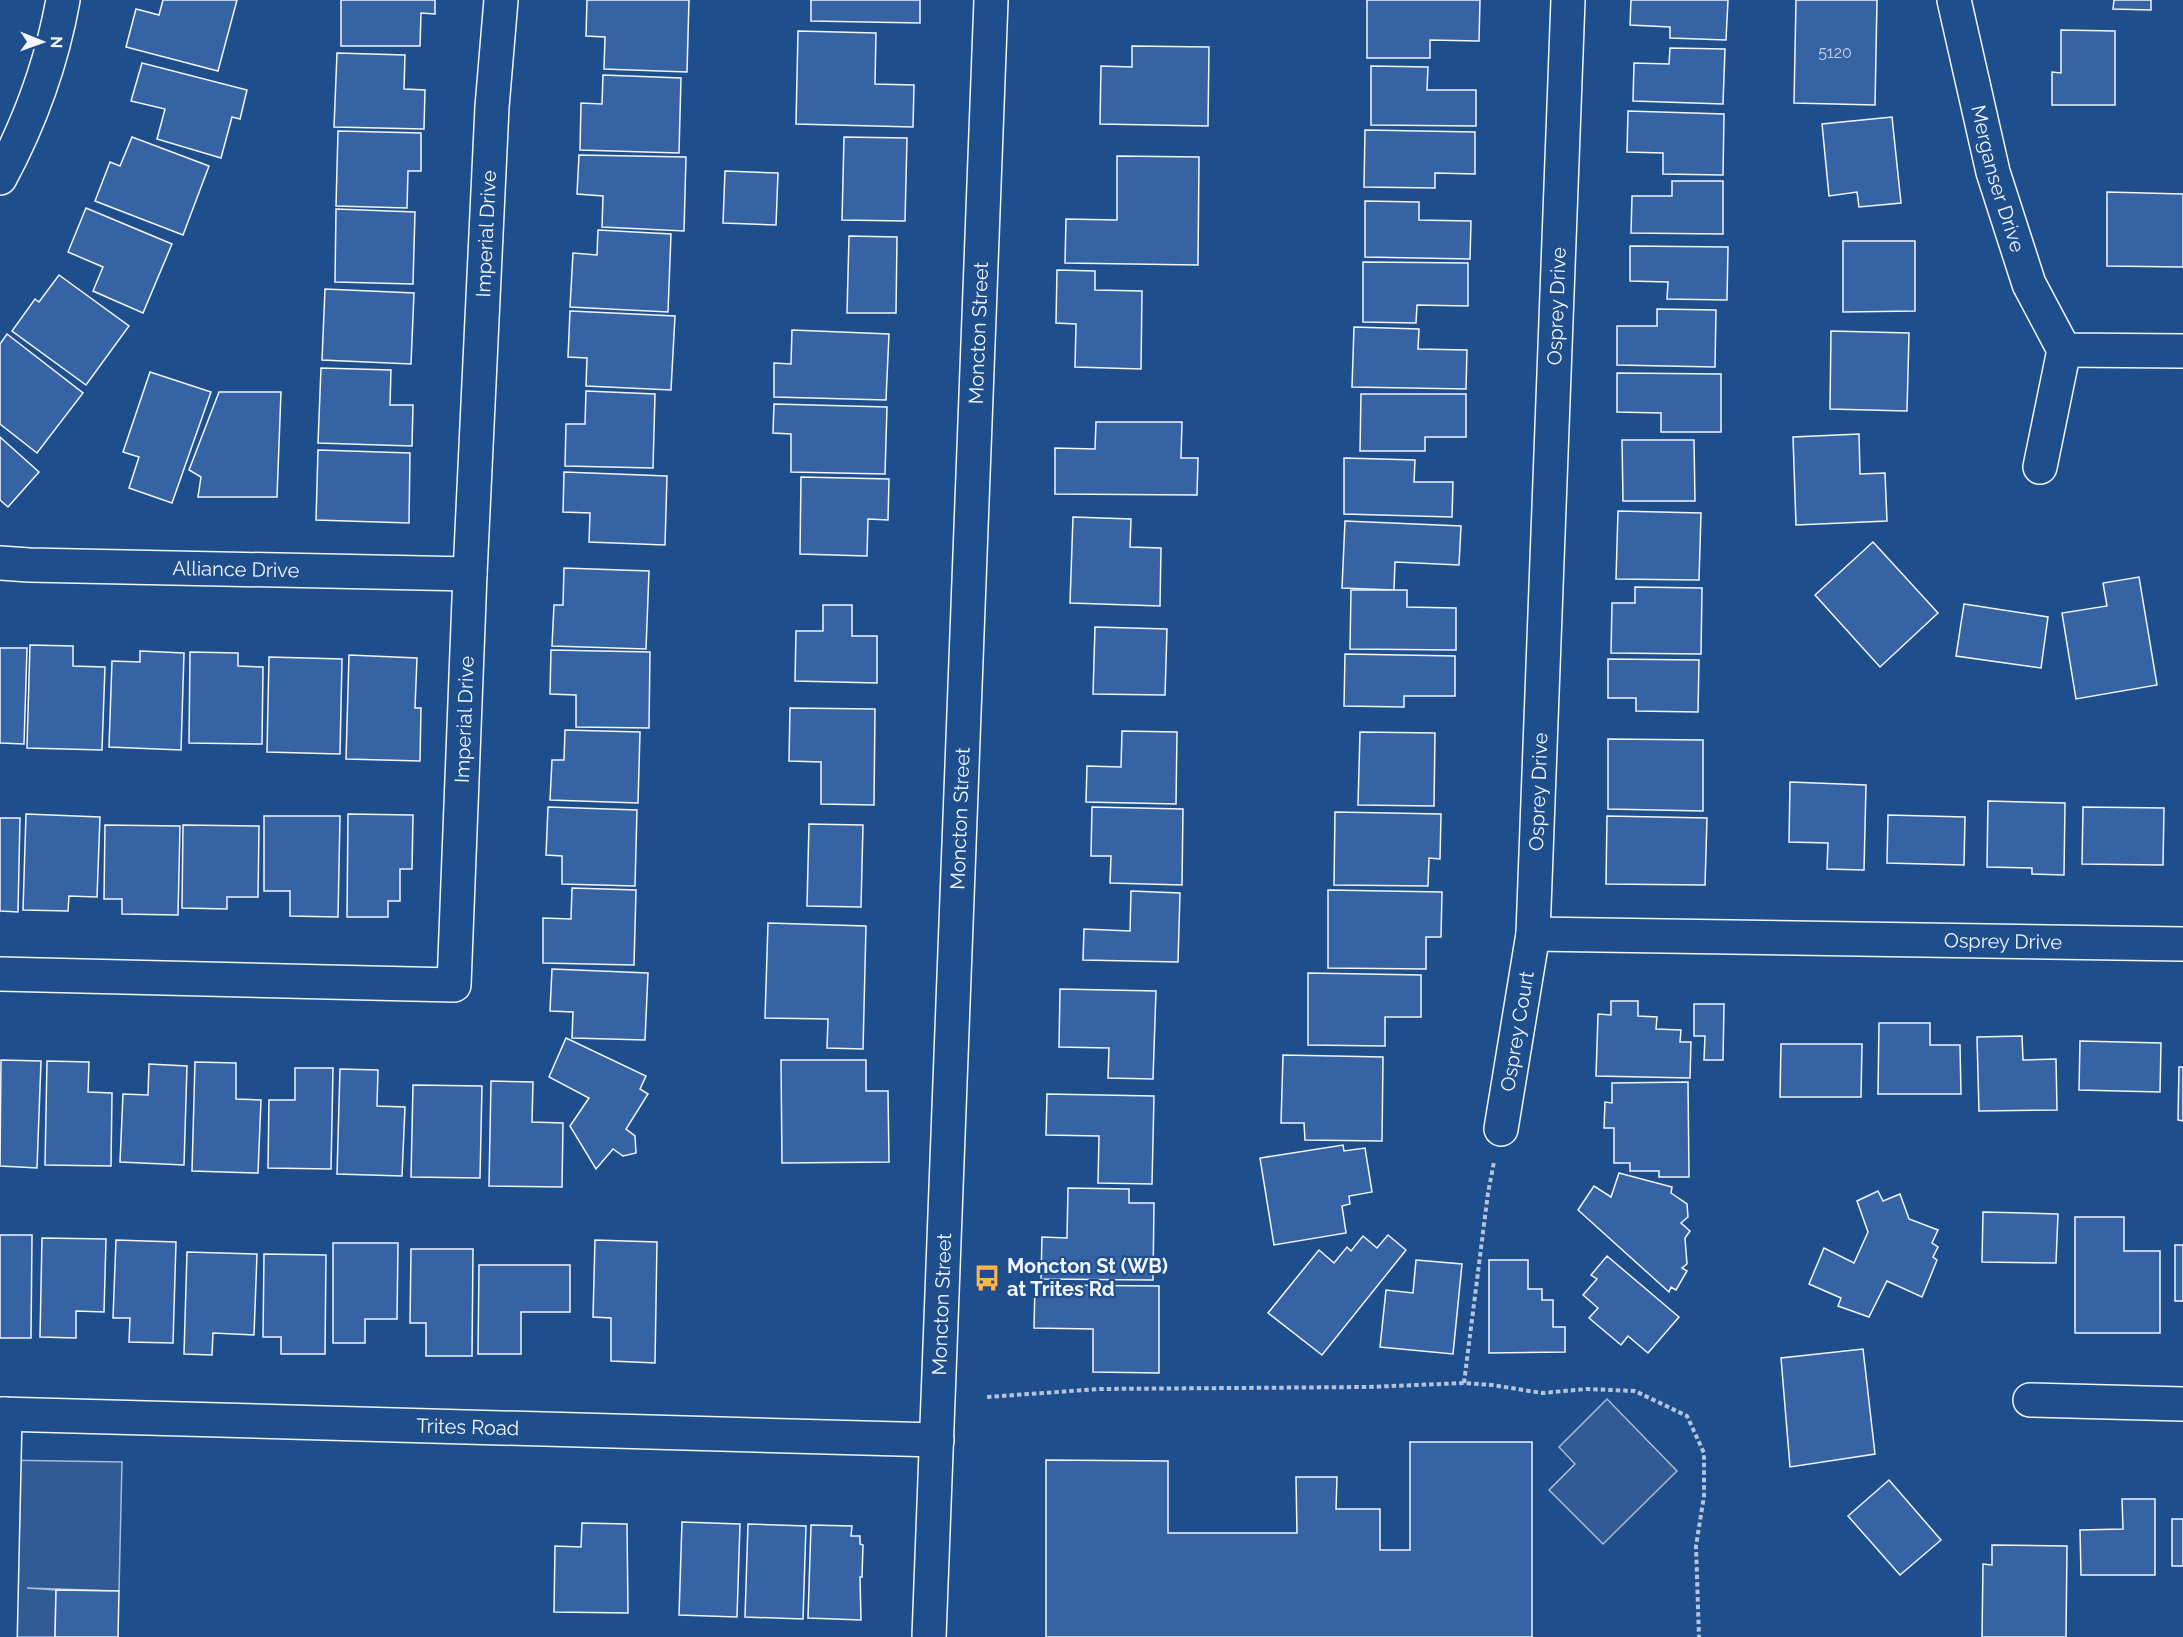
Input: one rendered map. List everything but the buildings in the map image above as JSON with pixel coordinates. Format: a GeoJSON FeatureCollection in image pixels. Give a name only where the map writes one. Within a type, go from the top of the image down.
{"type":"FeatureCollection","features":[{"type":"Feature","properties":{"kind":"street"},"geometry":{"type":"LineString","coordinates":[[0,178],[18,144],[39,87],[63,0]]}},
{"type":"Feature","properties":{"kind":"street","name":"Imperial Drive"},"geometry":{"type":"LineString","coordinates":[[0,974],[454,985],[492,107],[501,0]]}},
{"type":"Feature","properties":{"kind":"street","name":"Moncton Street"},"geometry":{"type":"LineString","coordinates":[[929,1637],[992,0]]}},
{"type":"Feature","properties":{"kind":"street","name":"Osprey Drive"},"geometry":{"type":"LineString","coordinates":[[1568,0],[1533,934],[2183,944]]}},
{"type":"Feature","properties":{"kind":"street","name":"Merganser Drive"},"geometry":{"type":"LineString","coordinates":[[1954,0],[1993,172],[2029,284],[2064,350]]}},
{"type":"Feature","properties":{"kind":"street"},"geometry":{"type":"LineString","coordinates":[[2040,467],[2064,350],[2183,351]]}},
{"type":"Feature","properties":{"kind":"street","name":"Alliance Drive"},"geometry":{"type":"LineString","coordinates":[[0,562],[29,565],[470,574]]}},
{"type":"Feature","properties":{"kind":"street","name":"Osprey Court"},"geometry":{"type":"LineString","coordinates":[[1501,1129],[1533,934]]}},
{"type":"Feature","properties":{"kind":"street"},"geometry":{"type":"LineString","coordinates":[[2030,1400],[2183,1404]]}},
{"type":"Feature","properties":{"kind":"street"},"geometry":{"type":"LineString","coordinates":[[0,1637],[2,1414]]}},
{"type":"Feature","properties":{"kind":"street","name":"Trites Road"},"geometry":{"type":"LineString","coordinates":[[2,1414],[937,1440]]}},
{"type":"Feature","properties":{"kind":"path"},"geometry":{"type":"LineString","coordinates":[[1464,1383],[1488,1192],[1501,1129]]}},
{"type":"Feature","properties":{"kind":"path"},"geometry":{"type":"LineString","coordinates":[[987,1397],[1099,1389],[1368,1387],[1464,1383],[1542,1393],[1587,1389],[1635,1391],[1687,1416],[1704,1453],[1704,1496],[1696,1546],[1699,1637]]}},
{"type":"Feature","properties":{"kind":"shaded area"},"geometry":{"type":"Polygon","coordinates":[[[1607,1399],[1677,1471],[1603,1544],[1549,1490],[1575,1464],[1559,1447],[1607,1399]]]}},
{"type":"Feature","properties":{"kind":"shaded area"},"geometry":{"type":"Polygon","coordinates":[[[0,1460],[122,1462],[119,1591],[27,1588],[56,1590],[55,1637],[0,1637],[0,1460]]]}},
{"type":"Feature","properties":{"kind":"place","name":"Moncton St (WB) at Trites Rd"},"geometry":{"type":"Point","coordinates":[987,1278]}}]}
